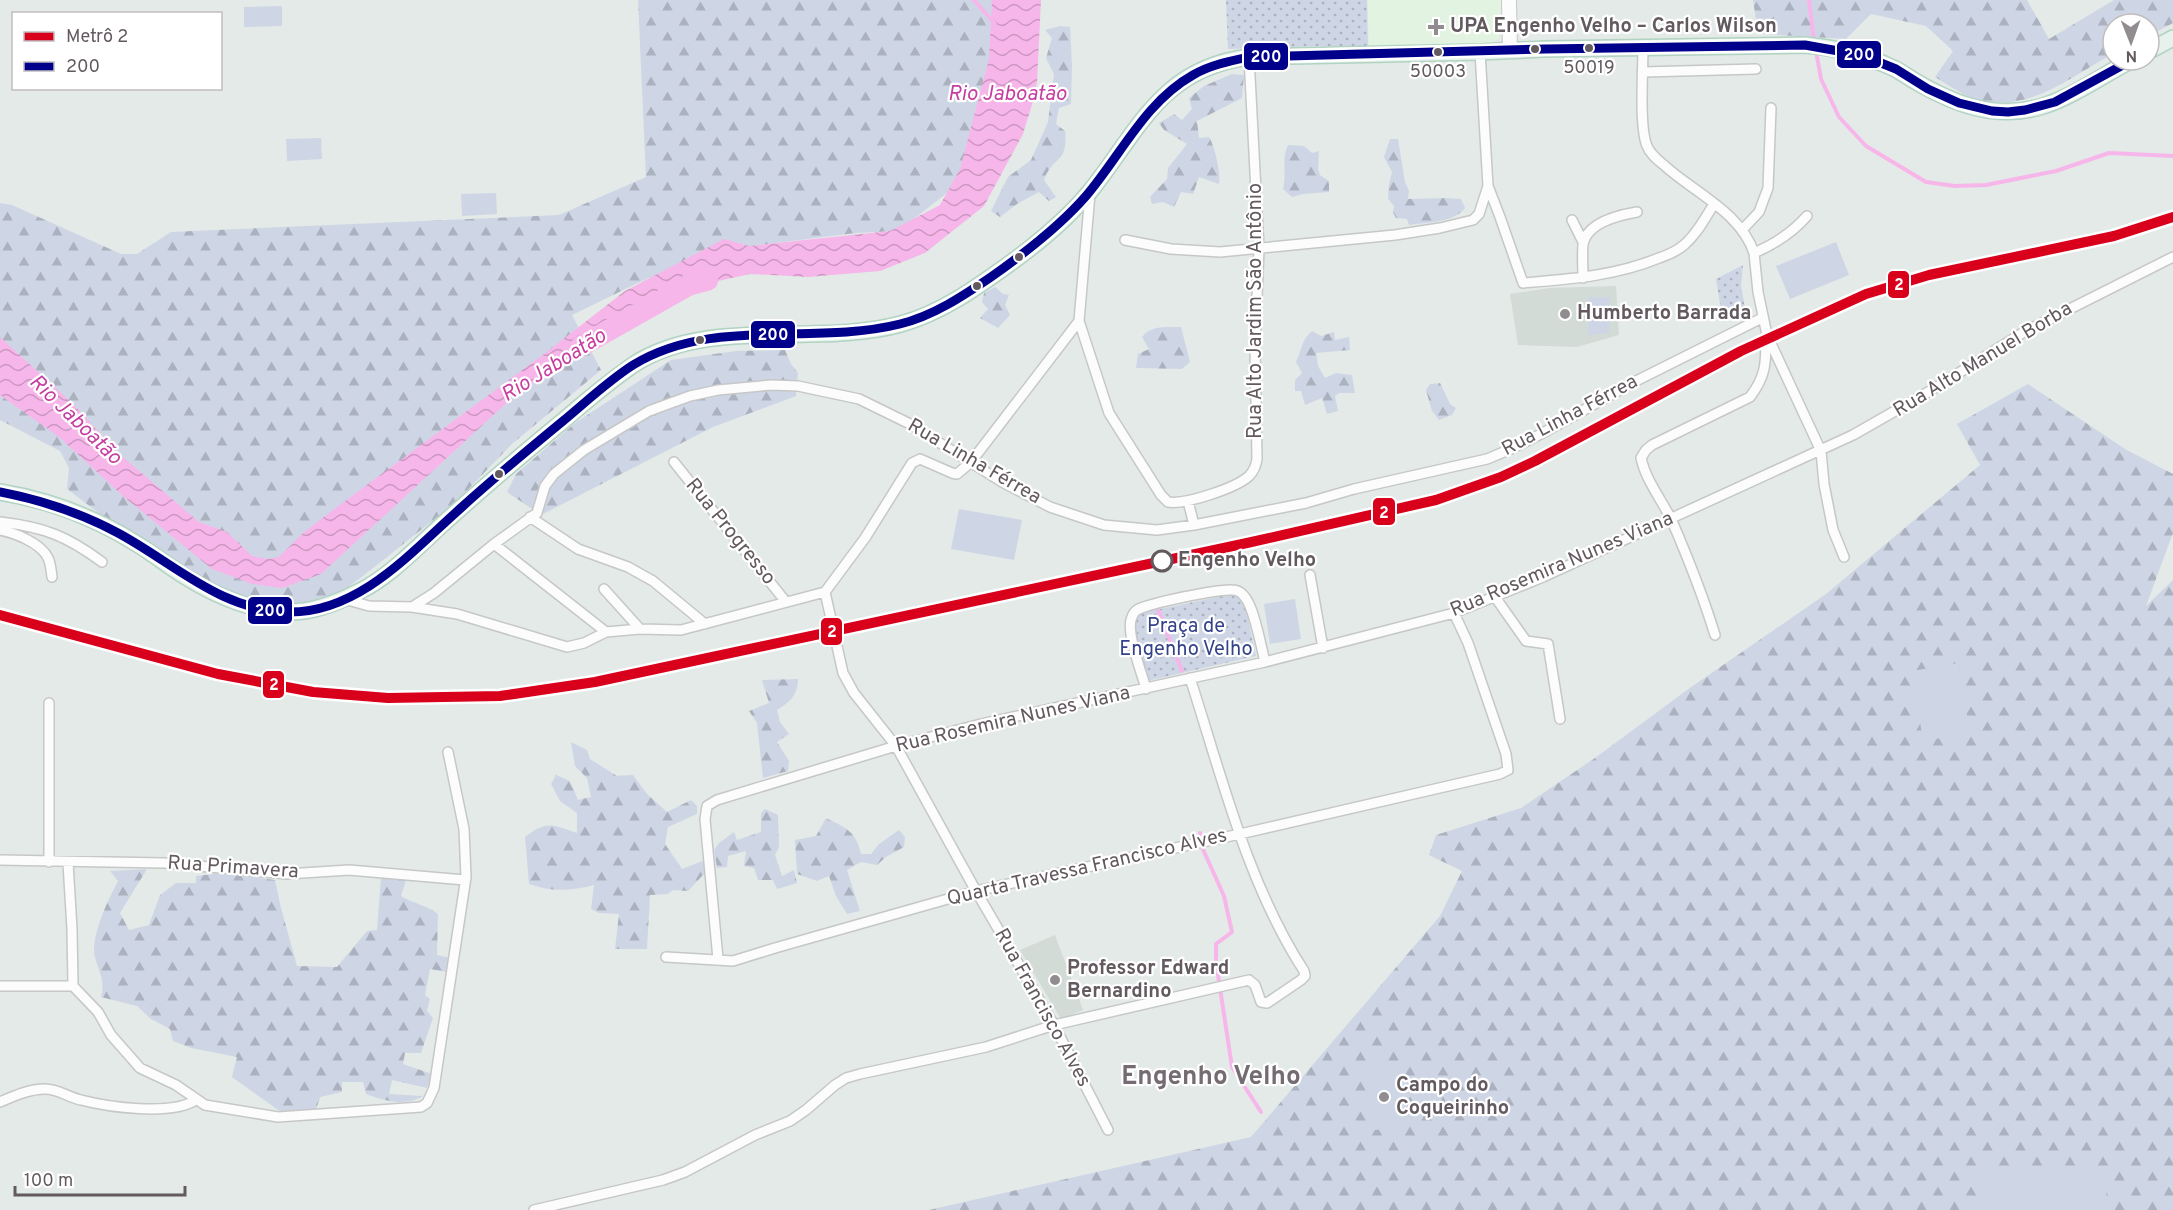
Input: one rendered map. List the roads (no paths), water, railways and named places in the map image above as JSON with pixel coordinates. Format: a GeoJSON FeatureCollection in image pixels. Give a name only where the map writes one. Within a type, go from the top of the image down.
{"type":"FeatureCollection","features":[{"type":"Feature","properties":{"kind":"main road"},"geometry":{"type":"LineString","coordinates":[[1509,0],[1510,51]]}},
{"type":"Feature","properties":{"kind":"main road"},"geometry":{"type":"LineString","coordinates":[[0,492],[32,497],[88,519],[135,542],[185,577],[214,593],[259,609],[291,612],[327,606],[362,591],[386,573],[504,469],[636,363],[671,348],[716,339],[851,332],[899,325],[939,310],[1033,245],[1090,192],[1145,114],[1159,99],[1180,82],[1228,60],[1250,57],[1805,45],[1836,48],[1862,54],[1890,66],[1953,102],[1972,109],[2002,112],[2021,111],[2054,102],[2110,72]]}},
{"type":"Feature","properties":{"kind":"street"},"geometry":{"type":"LineString","coordinates":[[1643,48],[1645,140],[1651,153],[1674,175],[1714,204],[1742,230],[1751,243],[1762,318],[1767,335],[1821,451],[1824,484],[1833,530],[1844,557]]}},
{"type":"Feature","properties":{"kind":"street"},"geometry":{"type":"LineString","coordinates":[[1480,52],[1488,186],[1523,284],[1617,273],[1672,253],[1684,246],[1696,233],[1714,204]]}},
{"type":"Feature","properties":{"kind":"street","name":"Rua Alto Jardim São Antônio"},"geometry":{"type":"LineString","coordinates":[[1080,321],[1109,413],[1161,495],[1168,502],[1188,501],[1248,477],[1256,466],[1257,459],[1255,345],[1259,249],[1250,57]]}},
{"type":"Feature","properties":{"kind":"street"},"geometry":{"type":"LineString","coordinates":[[1643,72],[1756,69]]}},
{"type":"Feature","properties":{"kind":"street"},"geometry":{"type":"LineString","coordinates":[[1742,230],[1759,212],[1768,188],[1771,108]]}},
{"type":"Feature","properties":{"kind":"street"},"geometry":{"type":"LineString","coordinates":[[1125,240],[1188,251],[1220,252],[1395,235],[1473,220],[1479,214],[1488,186]]}},
{"type":"Feature","properties":{"kind":"street"},"geometry":{"type":"LineString","coordinates":[[971,462],[1080,321],[1090,192]]}},
{"type":"Feature","properties":{"kind":"street"},"geometry":{"type":"LineString","coordinates":[[1583,242],[1589,232],[1607,220],[1637,212]]}},
{"type":"Feature","properties":{"kind":"street"},"geometry":{"type":"LineString","coordinates":[[1754,253],[1781,239],[1807,216]]}},
{"type":"Feature","properties":{"kind":"street"},"geometry":{"type":"LineString","coordinates":[[1572,220],[1583,242],[1583,278]]}},
{"type":"Feature","properties":{"kind":"street","name":"Rua Alto Manuel Borba"},"geometry":{"type":"LineString","coordinates":[[1794,464],[1896,411],[2038,325],[2173,257]]}},
{"type":"Feature","properties":{"kind":"street","name":"Rua Linha Férrea"},"geometry":{"type":"LineString","coordinates":[[412,607],[434,593],[539,510],[543,490],[554,474],[567,462],[610,433],[669,403],[690,396],[771,385],[798,386],[859,399],[908,423],[1023,494],[1050,507],[1094,522],[1157,530],[1306,503],[1354,489],[1486,459],[1541,434],[1634,382],[1762,318]]}},
{"type":"Feature","properties":{"kind":"street"},"geometry":{"type":"LineString","coordinates":[[1715,635],[1707,609],[1671,520],[1641,458],[1652,445],[1750,397],[1760,383],[1766,366],[1767,335]]}},
{"type":"Feature","properties":{"kind":"street","name":"Rua Linha Férrea"},"geometry":{"type":"LineString","coordinates":[[825,596],[916,459],[924,460],[957,474],[971,462]]}},
{"type":"Feature","properties":{"kind":"street","name":"Rua Progresso"},"geometry":{"type":"LineString","coordinates":[[674,462],[786,602]]}},
{"type":"Feature","properties":{"kind":"street","name":"Rua Rosemira Nunes Viana"},"geometry":{"type":"LineString","coordinates":[[718,959],[705,819],[707,806],[723,797],[896,746],[981,724],[1265,662],[1454,613],[1671,520],[1794,464]]}},
{"type":"Feature","properties":{"kind":"street"},"geometry":{"type":"LineString","coordinates":[[1188,501],[1194,525]]}},
{"type":"Feature","properties":{"kind":"street"},"geometry":{"type":"LineString","coordinates":[[530,517],[578,549],[628,567],[653,581],[705,624]]}},
{"type":"Feature","properties":{"kind":"street"},"geometry":{"type":"LineString","coordinates":[[0,522],[52,532],[77,544],[102,562]]}},
{"type":"Feature","properties":{"kind":"street"},"geometry":{"type":"LineString","coordinates":[[0,530],[22,537],[45,554],[49,560],[52,577]]}},
{"type":"Feature","properties":{"kind":"street"},"geometry":{"type":"LineString","coordinates":[[494,544],[606,632]]}},
{"type":"Feature","properties":{"kind":"street"},"geometry":{"type":"LineString","coordinates":[[1310,575],[1323,648]]}},
{"type":"Feature","properties":{"kind":"street"},"geometry":{"type":"LineString","coordinates":[[604,589],[640,629]]}},
{"type":"Feature","properties":{"kind":"street"},"geometry":{"type":"LineString","coordinates":[[1146,689],[1130,633],[1130,622],[1138,610],[1170,601],[1222,591],[1234,590],[1243,594],[1249,603],[1265,662]]}},
{"type":"Feature","properties":{"kind":"street"},"geometry":{"type":"LineString","coordinates":[[342,598],[369,606],[412,607],[475,618],[563,647],[576,646],[606,632],[640,629],[681,630],[786,602],[825,596]]}},
{"type":"Feature","properties":{"kind":"street","name":"Rua Francisco Alves"},"geometry":{"type":"LineString","coordinates":[[825,596],[843,673],[854,693],[896,746],[976,891],[1054,1025],[1108,1130]]}},
{"type":"Feature","properties":{"kind":"street"},"geometry":{"type":"LineString","coordinates":[[1495,597],[1526,640],[1548,644],[1560,719]]}},
{"type":"Feature","properties":{"kind":"street","name":"Quarta Travessa Francisco Alves"},"geometry":{"type":"LineString","coordinates":[[666,957],[733,961],[976,891],[1240,834],[1500,774],[1508,770],[1506,754],[1479,673],[1454,613]]}},
{"type":"Feature","properties":{"kind":"street"},"geometry":{"type":"LineString","coordinates":[[534,1210],[663,1180],[685,1172],[790,1121],[846,1078],[986,1047],[1054,1025],[1249,980],[1264,1004],[1272,1001],[1305,976],[1266,901],[1240,834],[1190,678]]}},
{"type":"Feature","properties":{"kind":"street"},"geometry":{"type":"LineString","coordinates":[[49,703],[49,862]]}},
{"type":"Feature","properties":{"kind":"street"},"geometry":{"type":"LineString","coordinates":[[68,862],[72,908],[73,986],[98,1012],[111,1035],[140,1068],[176,1085],[196,1100],[214,1107],[268,1116],[308,1116],[421,1107],[428,1104],[432,1097],[465,880],[464,829],[448,752]]}},
{"type":"Feature","properties":{"kind":"street","name":"Rua Primavera"},"geometry":{"type":"LineString","coordinates":[[0,860],[164,863],[286,874],[349,870],[465,880]]}},
{"type":"Feature","properties":{"kind":"street"},"geometry":{"type":"LineString","coordinates":[[0,986],[73,986]]}},
{"type":"Feature","properties":{"kind":"street"},"geometry":{"type":"LineString","coordinates":[[0,1102],[27,1092],[47,1089],[94,1103],[137,1108],[172,1107],[196,1100]]}},
{"type":"Feature","properties":{"kind":"water","name":"Rio Jaboatão"},"geometry":{"type":"Polygon","coordinates":[[[992,0],[1041,0],[1037,83],[1033,101],[1023,134],[984,206],[925,253],[880,271],[808,277],[750,274],[659,294],[512,398],[321,574],[282,588],[252,584],[212,569],[123,496],[59,437],[0,395],[0,337],[73,404],[117,452],[199,522],[227,532],[252,556],[268,559],[279,557],[303,533],[625,291],[724,239],[749,246],[890,231],[940,205],[960,169],[989,59],[992,0]]]}},
{"type":"Feature","properties":{"kind":"waterway"},"geometry":{"type":"LineString","coordinates":[[974,0],[995,24]]}},
{"type":"Feature","properties":{"kind":"waterway"},"geometry":{"type":"LineString","coordinates":[[1809,0],[1814,41]]}},
{"type":"Feature","properties":{"kind":"waterway"},"geometry":{"type":"LineString","coordinates":[[1816,51],[1821,79],[1839,117],[1866,146],[1926,182],[1955,186],[1986,185],[2056,171],[2109,153],[2173,156]]}},
{"type":"Feature","properties":{"kind":"waterway","name":"Rio Jaboatão"},"geometry":{"type":"LineString","coordinates":[[581,346],[689,285],[708,280]]}},
{"type":"Feature","properties":{"kind":"waterway"},"geometry":{"type":"LineString","coordinates":[[1158,610],[1182,671]]}},
{"type":"Feature","properties":{"kind":"waterway"},"geometry":{"type":"LineString","coordinates":[[1200,833],[1201,845],[1224,896],[1232,932],[1216,944],[1216,962],[1232,1067],[1261,1112]]}},
{"type":"Feature","properties":{"kind":"metro line","name":"2"},"geometry":{"type":"LineString","coordinates":[[0,615],[218,674],[313,692],[388,698],[500,696],[595,682],[1247,543],[1436,500],[1501,477],[1535,461],[1741,351],[1866,294],[1929,275],[2114,236],[2173,217]]}},
{"type":"Feature","properties":{"kind":"place","name":"UPA Engenho Velho – Carlos Wilson"},"geometry":{"type":"Point","coordinates":[1436,27]}},
{"type":"Feature","properties":{"kind":"place","name":"50019"},"geometry":{"type":"Point","coordinates":[1589,48]}},
{"type":"Feature","properties":{"kind":"place","name":"50003"},"geometry":{"type":"Point","coordinates":[1438,52]}},
{"type":"Feature","properties":{"kind":"place","name":"Humberto Barrada"},"geometry":{"type":"Point","coordinates":[1565,314]}},
{"type":"Feature","properties":{"kind":"place","name":"Engenho Velho"},"geometry":{"type":"Point","coordinates":[1162,561]}},
{"type":"Feature","properties":{"kind":"place","name":"Professor Edward Bernardino"},"geometry":{"type":"Point","coordinates":[1055,980]}},
{"type":"Feature","properties":{"kind":"place","name":"Campo do Coqueirinho"},"geometry":{"type":"Point","coordinates":[1384,1097]}},
{"type":"Feature","properties":{"kind":"district","name":"Engenho Velho"},"geometry":{"type":"Point","coordinates":[1211,1077]}},
{"type":"Feature","properties":{"kind":"park label","name":"Praça de Engenho Velho"},"geometry":{"type":"Point","coordinates":[1186,638]}}]}
